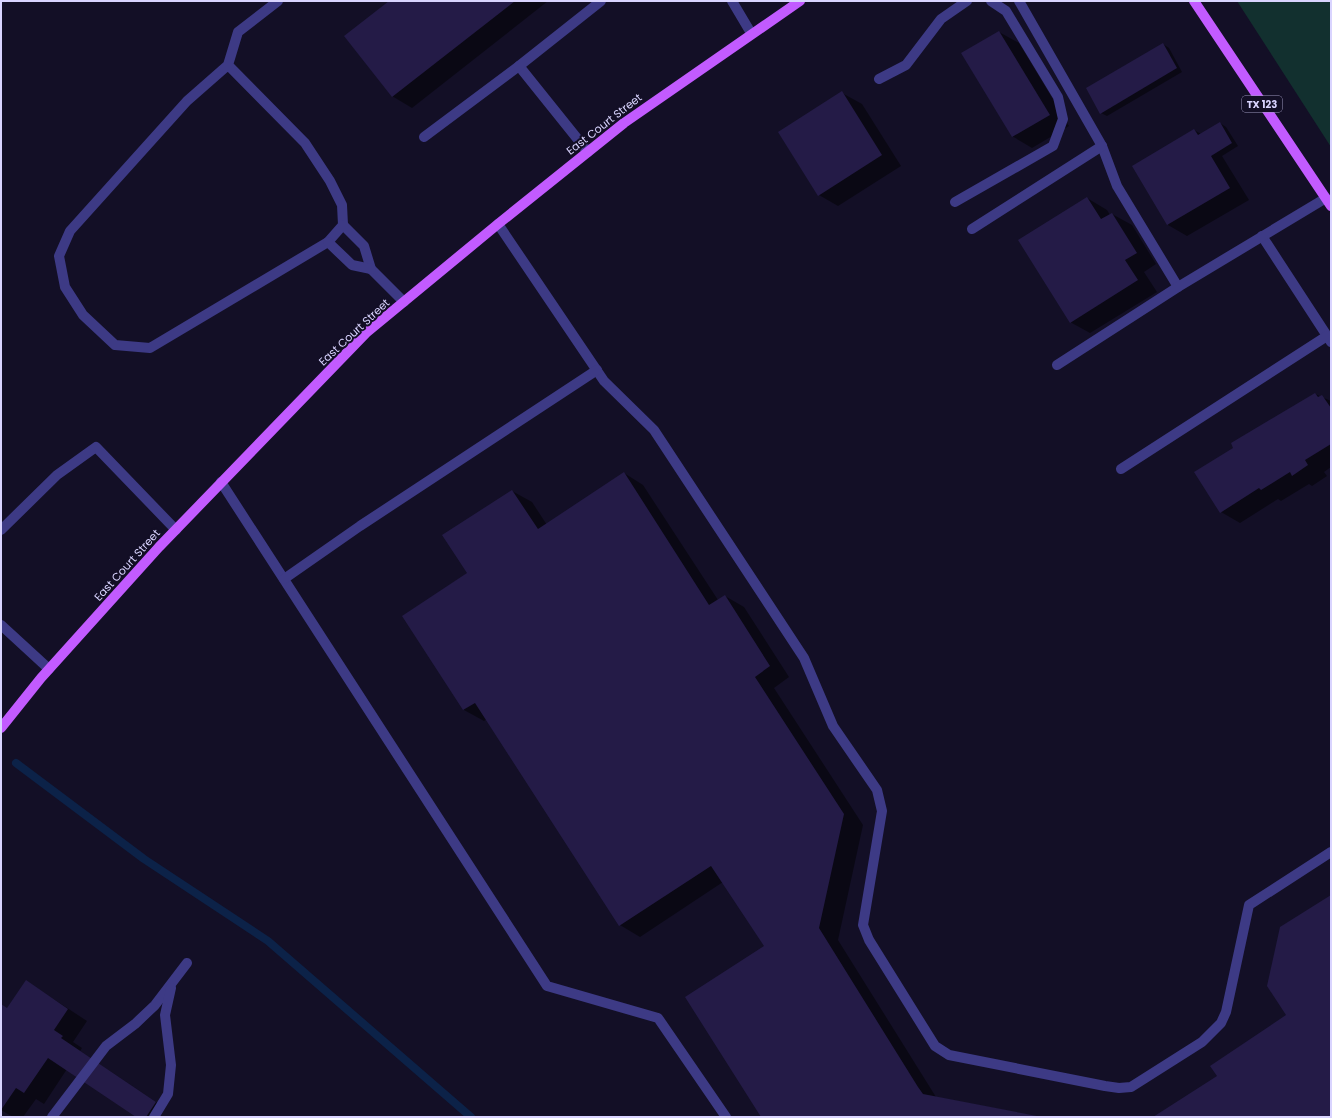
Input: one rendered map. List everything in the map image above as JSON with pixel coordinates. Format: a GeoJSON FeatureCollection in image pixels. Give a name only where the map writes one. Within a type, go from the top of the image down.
{"type":"FeatureCollection","features":[{"type":"Feature","properties":{"kind":"main road","name":"East Court Street"},"geometry":{"type":"LineString","coordinates":[[1,728],[49,669],[176,530],[366,334],[498,224],[624,123],[751,33],[800,1]]}},
{"type":"Feature","properties":{"kind":"main road","name":"TX 123"},"geometry":{"type":"LineString","coordinates":[[1194,1],[1328,202]]}},
{"type":"Feature","properties":{"kind":"main road"},"geometry":{"type":"LineString","coordinates":[[1200,1],[1204,16]]}},
{"type":"Feature","properties":{"kind":"street"},"geometry":{"type":"LineString","coordinates":[[278,1],[238,32],[228,65],[186,101],[70,231],[59,256],[65,287],[83,315],[115,345],[150,348],[328,242],[344,225]]}},
{"type":"Feature","properties":{"kind":"street"},"geometry":{"type":"LineString","coordinates":[[424,137],[519,66],[601,1]]}},
{"type":"Feature","properties":{"kind":"street"},"geometry":{"type":"LineString","coordinates":[[732,1],[751,33]]}},
{"type":"Feature","properties":{"kind":"street"},"geometry":{"type":"LineString","coordinates":[[879,79],[906,65],[942,19],[967,1]]}},
{"type":"Feature","properties":{"kind":"street"},"geometry":{"type":"LineString","coordinates":[[955,202],[1053,146],[1063,119],[1058,96],[1006,11],[991,1]]}},
{"type":"Feature","properties":{"kind":"street"},"geometry":{"type":"LineString","coordinates":[[1019,1],[1040,35],[1102,146],[1117,186],[1178,287]]}},
{"type":"Feature","properties":{"kind":"street"},"geometry":{"type":"LineString","coordinates":[[228,65],[306,143],[330,181],[342,205],[344,225],[364,246],[371,269],[404,302]]}},
{"type":"Feature","properties":{"kind":"street"},"geometry":{"type":"LineString","coordinates":[[519,66],[588,152]]}},
{"type":"Feature","properties":{"kind":"street"},"geometry":{"type":"LineString","coordinates":[[972,229],[1102,146]]}},
{"type":"Feature","properties":{"kind":"street"},"geometry":{"type":"LineString","coordinates":[[1057,365],[1178,287],[1262,236],[1328,202]]}},
{"type":"Feature","properties":{"kind":"street"},"geometry":{"type":"LineString","coordinates":[[498,224],[604,381],[654,430],[804,658],[833,726],[877,790],[882,811],[863,915],[865,934],[936,1046],[942,1051],[950,1056],[1105,1086],[1119,1088],[1131,1087],[1202,1042],[1221,1023],[1226,1012],[1249,905],[1331,852]]}},
{"type":"Feature","properties":{"kind":"street"},"geometry":{"type":"LineString","coordinates":[[1121,469],[1329,339],[1262,236]]}},
{"type":"Feature","properties":{"kind":"street"},"geometry":{"type":"LineString","coordinates":[[328,242],[352,265],[371,269]]}},
{"type":"Feature","properties":{"kind":"street"},"geometry":{"type":"LineString","coordinates":[[284,579],[360,526],[597,370]]}},
{"type":"Feature","properties":{"kind":"street"},"geometry":{"type":"LineString","coordinates":[[1,530],[57,475],[96,447],[176,530]]}},
{"type":"Feature","properties":{"kind":"street"},"geometry":{"type":"LineString","coordinates":[[221,482],[546,986],[658,1018],[726,1117]]}},
{"type":"Feature","properties":{"kind":"street"},"geometry":{"type":"LineString","coordinates":[[1,625],[49,669]]}},
{"type":"Feature","properties":{"kind":"street"},"geometry":{"type":"LineString","coordinates":[[52,1117],[106,1046],[135,1024],[155,1005],[172,985],[187,963]]}},
{"type":"Feature","properties":{"kind":"street"},"geometry":{"type":"LineString","coordinates":[[154,1117],[168,1094],[171,1065],[164,1015],[172,985]]}},
{"type":"Feature","properties":{"kind":"green space"},"geometry":{"type":"Polygon","coordinates":[[[1237,1],[1331,1],[1331,147],[1237,1]]]}},
{"type":"Feature","properties":{"kind":"building"},"geometry":{"type":"Polygon","coordinates":[[[389,1],[515,1],[392,97],[344,36],[389,1]]]}},
{"type":"Feature","properties":{"kind":"building"},"geometry":{"type":"Polygon","coordinates":[[[999,31],[1050,115],[1012,137],[961,53],[999,31]]]}},
{"type":"Feature","properties":{"kind":"building"},"geometry":{"type":"Polygon","coordinates":[[[1163,43],[1177,68],[1100,114],[1086,88],[1163,43]]]}},
{"type":"Feature","properties":{"kind":"building"},"geometry":{"type":"Polygon","coordinates":[[[842,91],[882,155],[818,196],[778,132],[842,91]]]}},
{"type":"Feature","properties":{"kind":"building"},"geometry":{"type":"Polygon","coordinates":[[[1220,122],[1232,143],[1211,156],[1230,188],[1167,225],[1132,166],[1194,129],[1198,135],[1220,122]]]}},
{"type":"Feature","properties":{"kind":"building"},"geometry":{"type":"Polygon","coordinates":[[[1087,197],[1101,219],[1112,213],[1137,253],[1125,260],[1138,280],[1070,323],[1018,240],[1087,197]]]}},
{"type":"Feature","properties":{"kind":"building"},"geometry":{"type":"Polygon","coordinates":[[[1315,393],[1318,397],[1322,395],[1331,408],[1331,444],[1305,460],[1308,465],[1292,476],[1290,472],[1261,490],[1259,488],[1220,513],[1194,472],[1233,448],[1231,443],[1315,393]]]}},
{"type":"Feature","properties":{"kind":"building"},"geometry":{"type":"Polygon","coordinates":[[[624,472],[709,605],[725,595],[770,666],[755,677],[844,814],[819,928],[918,1087],[923,1094],[1042,1117],[761,1117],[685,997],[764,946],[711,866],[619,926],[475,703],[463,710],[402,616],[467,573],[442,535],[512,490],[538,529],[624,472]]]}},
{"type":"Feature","properties":{"kind":"building"},"geometry":{"type":"Polygon","coordinates":[[[1331,895],[1331,1117],[1153,1117],[1217,1076],[1210,1066],[1286,1015],[1267,986],[1280,927],[1331,895]]]}},
{"type":"Feature","properties":{"kind":"building"},"geometry":{"type":"Polygon","coordinates":[[[26,980],[68,1009],[54,1030],[63,1036],[61,1038],[156,1102],[146,1117],[136,1117],[48,1058],[24,1093],[16,1088],[1,1110],[1,1004],[7,1008],[26,980]]]}},
{"type":"Feature","properties":{"kind":"waterway"},"geometry":{"type":"LineString","coordinates":[[16,763],[144,859],[268,941],[471,1117]]}}]}
